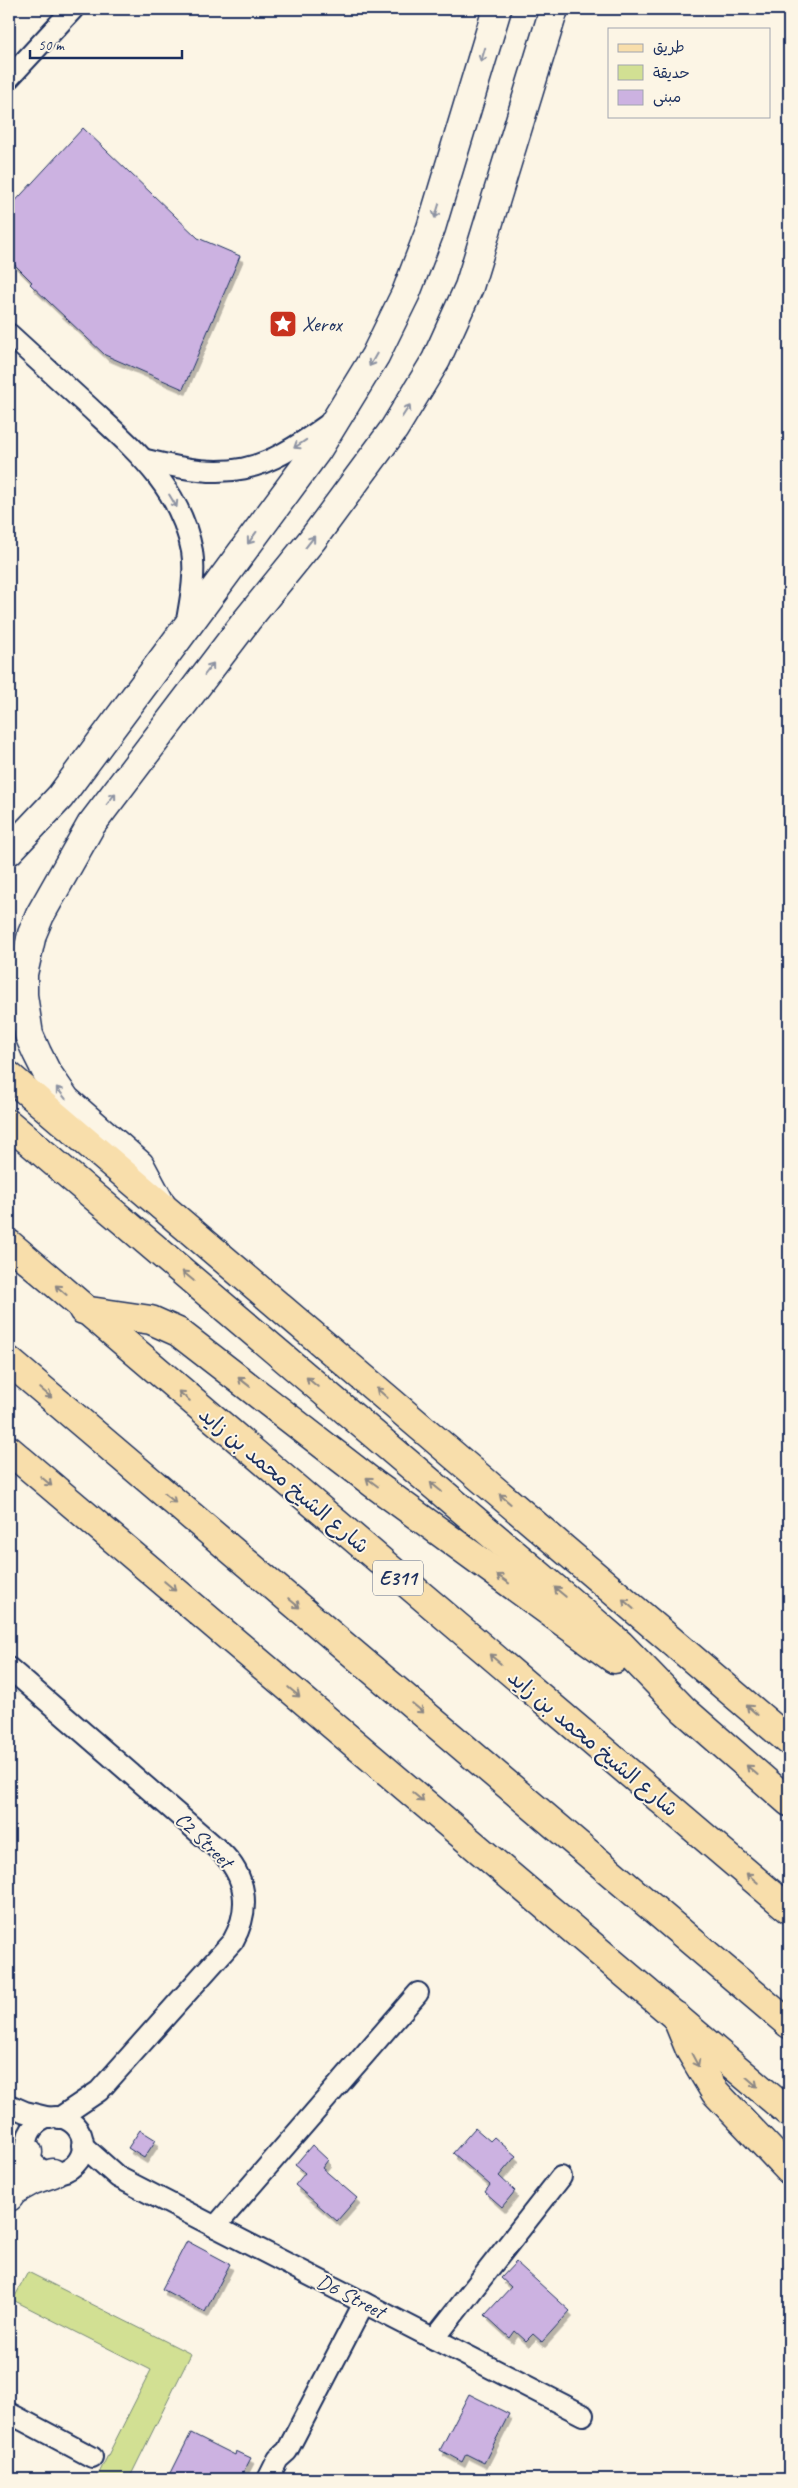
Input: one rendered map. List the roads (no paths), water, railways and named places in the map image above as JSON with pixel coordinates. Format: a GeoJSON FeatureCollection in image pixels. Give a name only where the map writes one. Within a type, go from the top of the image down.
{"type":"FeatureCollection","features":[{"type":"Feature","properties":{"kind":"main road"},"geometry":{"type":"LineString","coordinates":[[9,1076],[789,1742]]}},
{"type":"Feature","properties":{"kind":"main road"},"geometry":{"type":"LineString","coordinates":[[9,1124],[620,1644],[684,1710],[789,1802]]}},
{"type":"Feature","properties":{"kind":"main road","name":"شارع الشيخ محمد بن زايد"},"geometry":{"type":"LineString","coordinates":[[9,1244],[83,1310],[789,1909]]}},
{"type":"Feature","properties":{"kind":"main road"},"geometry":{"type":"LineString","coordinates":[[83,1310],[151,1320],[178,1332],[374,1484],[684,1710]]}},
{"type":"Feature","properties":{"kind":"main road"},"geometry":{"type":"LineString","coordinates":[[9,1361],[789,2024]]}},
{"type":"Feature","properties":{"kind":"main road"},"geometry":{"type":"LineString","coordinates":[[9,1450],[789,2114]]}},
{"type":"Feature","properties":{"kind":"main road"},"geometry":{"type":"LineString","coordinates":[[676,2016],[690,2050],[715,2092],[789,2170]]}},
{"type":"Feature","properties":{"kind":"street"},"geometry":{"type":"LineString","coordinates":[[9,78],[74,9]]}},
{"type":"Feature","properties":{"kind":"street"},"geometry":{"type":"LineString","coordinates":[[9,851],[52,808],[318,450],[340,416],[391,325],[420,261],[432,228],[497,9]]}},
{"type":"Feature","properties":{"kind":"street"},"geometry":{"type":"LineString","coordinates":[[9,943],[34,896],[61,858],[82,838],[247,620],[312,540],[371,462],[420,389],[453,324],[469,287],[554,9]]}},
{"type":"Feature","properties":{"kind":"street"},"geometry":{"type":"LineString","coordinates":[[9,334],[146,460],[174,501],[188,535],[193,572],[186,628]]}},
{"type":"Feature","properties":{"kind":"street"},"geometry":{"type":"LineString","coordinates":[[146,460],[209,472],[242,469],[266,462],[289,452],[340,416]]}},
{"type":"Feature","properties":{"kind":"street"},"geometry":{"type":"LineString","coordinates":[[9,872],[38,835],[52,808]]}},
{"type":"Feature","properties":{"kind":"street"},"geometry":{"type":"LineString","coordinates":[[82,838],[32,934],[23,974],[25,1015],[37,1053],[56,1087],[77,1112],[140,1165],[162,1206]]}},
{"type":"Feature","properties":{"kind":"street","name":"C2 Street"},"geometry":{"type":"LineString","coordinates":[[9,1668],[225,1855],[236,1870],[244,1893],[243,1918],[233,1941],[100,2091],[89,2115],[82,2142]]}},
{"type":"Feature","properties":{"kind":"street"},"geometry":{"type":"LineString","coordinates":[[215,2227],[418,1993]]}},
{"type":"Feature","properties":{"kind":"street","name":"C2 Street"},"geometry":{"type":"LineString","coordinates":[[54,2118],[100,2091]]}},
{"type":"Feature","properties":{"kind":"street"},"geometry":{"type":"LineString","coordinates":[[9,2105],[25,2112],[71,2123],[82,2142],[77,2162],[61,2171],[33,2180],[12,2194]]}},
{"type":"Feature","properties":{"kind":"street"},"geometry":{"type":"LineString","coordinates":[[9,2109],[17,2121],[27,2148],[37,2167],[61,2171]]}},
{"type":"Feature","properties":{"kind":"street"},"geometry":{"type":"LineString","coordinates":[[12,2194],[23,2172],[28,2136],[36,2124],[54,2118]]}},
{"type":"Feature","properties":{"kind":"street","name":"D6 Street"},"geometry":{"type":"LineString","coordinates":[[82,2142],[118,2177],[583,2415]]}},
{"type":"Feature","properties":{"kind":"street","name":"D6 Street"},"geometry":{"type":"LineString","coordinates":[[61,2171],[118,2177]]}},
{"type":"Feature","properties":{"kind":"street"},"geometry":{"type":"LineString","coordinates":[[434,2338],[561,2177]]}},
{"type":"Feature","properties":{"kind":"street"},"geometry":{"type":"LineString","coordinates":[[268,2479],[278,2459],[287,2451],[364,2303]]}},
{"type":"Feature","properties":{"kind":"street"},"geometry":{"type":"LineString","coordinates":[[9,2413],[92,2457]]}},
{"type":"Feature","properties":{"kind":"street"},"geometry":{"type":"LineString","coordinates":[[281,2479],[287,2463],[287,2451]]}},
{"type":"Feature","properties":{"kind":"place","name":"Xerox"},"geometry":{"type":"Point","coordinates":[283,324]}}]}
